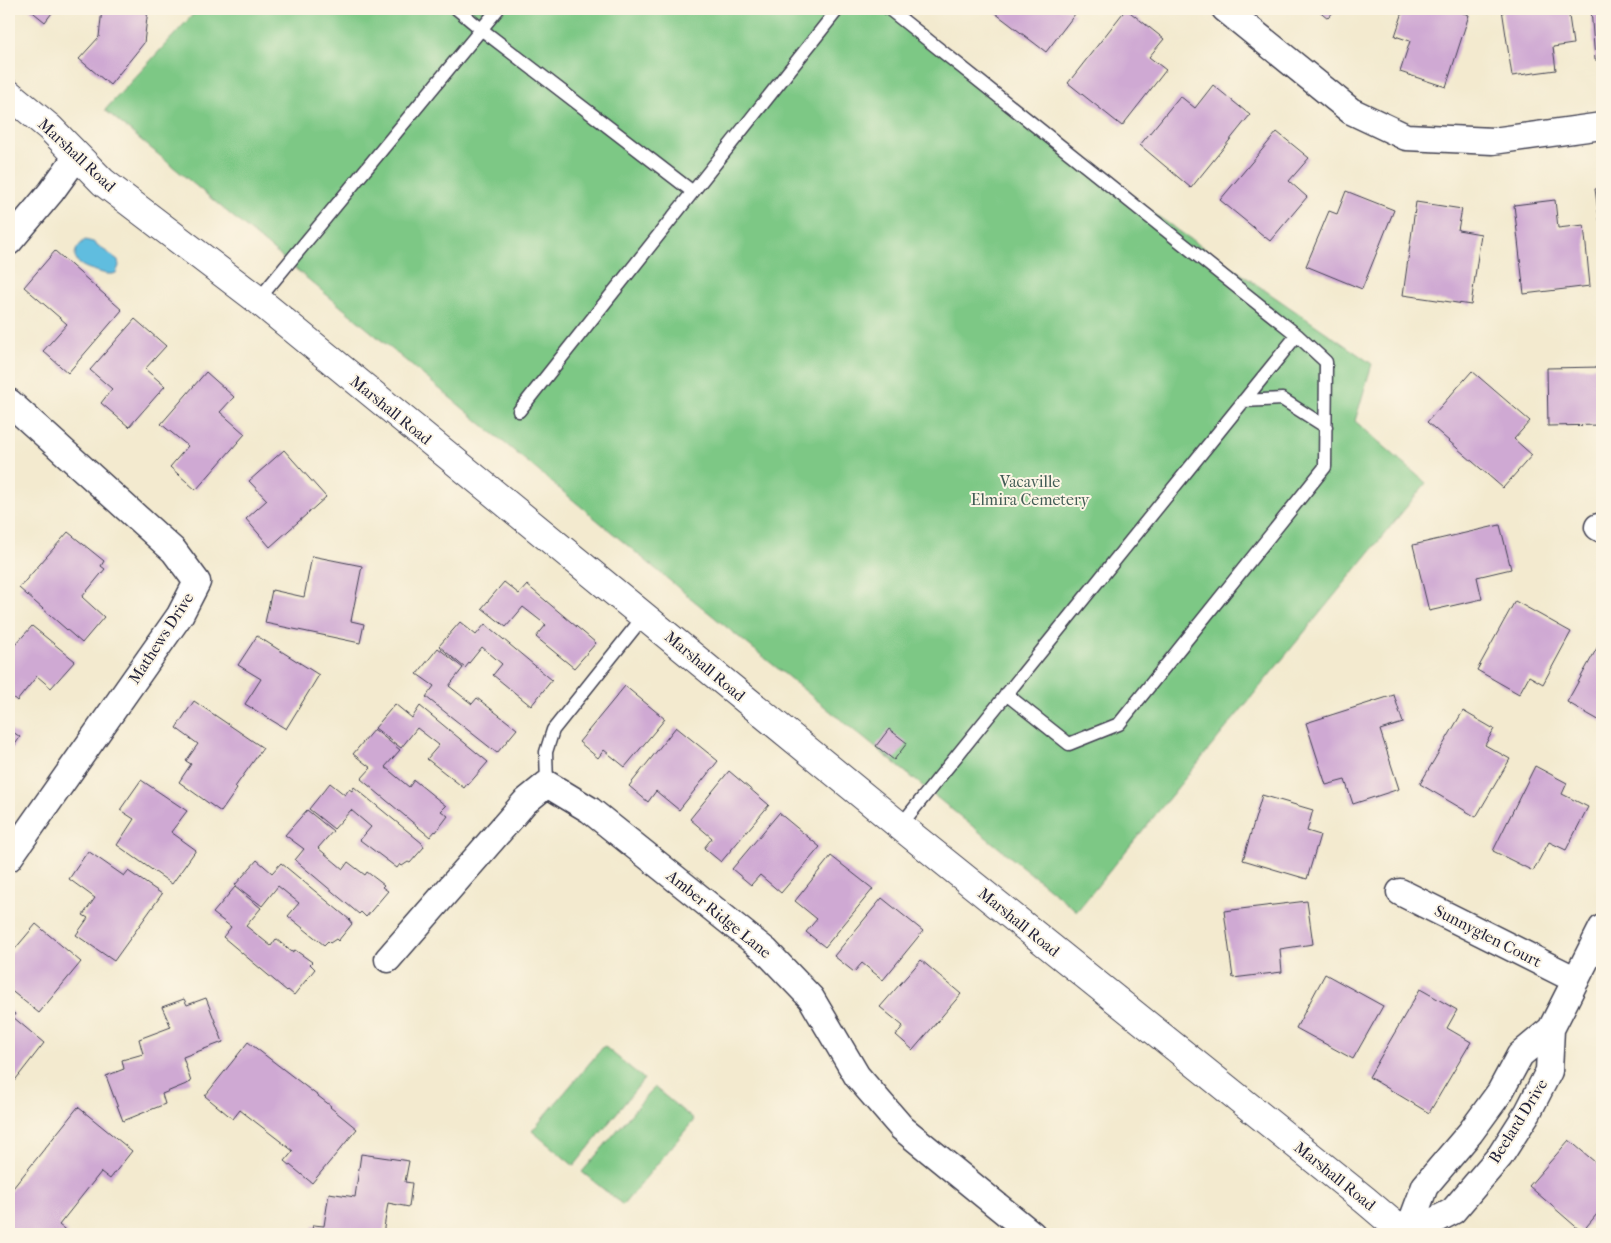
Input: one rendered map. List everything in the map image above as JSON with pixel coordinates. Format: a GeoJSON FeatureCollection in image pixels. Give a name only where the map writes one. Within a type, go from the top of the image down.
{"type":"FeatureCollection","features":[{"type":"Feature","properties":{"kind":"street"},"geometry":{"type":"LineString","coordinates":[[1226,9],[1351,111],[1406,137],[1493,141],[1602,126]]}},
{"type":"Feature","properties":{"kind":"street","name":"Marshall Road"},"geometry":{"type":"LineString","coordinates":[[9,94],[50,128],[103,182],[258,300],[900,826],[1407,1234]]}},
{"type":"Feature","properties":{"kind":"street"},"geometry":{"type":"LineString","coordinates":[[9,242],[51,192],[77,156]]}},
{"type":"Feature","properties":{"kind":"street","name":"Mathews Drive"},"geometry":{"type":"LineString","coordinates":[[9,402],[174,551],[197,582],[180,615],[9,858]]}},
{"type":"Feature","properties":{"kind":"street"},"geometry":{"type":"LineString","coordinates":[[388,959],[525,802],[547,784]]}},
{"type":"Feature","properties":{"kind":"street","name":"Amber Ridge Lane"},"geometry":{"type":"LineString","coordinates":[[547,784],[590,810],[766,951],[811,998],[857,1076],[902,1128],[1032,1234]]}},
{"type":"Feature","properties":{"kind":"street","name":"Sunnyglen Court"},"geometry":{"type":"LineString","coordinates":[[1400,892],[1576,980]]}},
{"type":"Feature","properties":{"kind":"street","name":"Beelard Drive"},"geometry":{"type":"LineString","coordinates":[[1407,1234],[1425,1186],[1470,1133],[1500,1092],[1520,1055],[1551,1029],[1602,928]]}},
{"type":"Feature","properties":{"kind":"street","name":"Beelard Drive"},"geometry":{"type":"LineString","coordinates":[[1407,1234],[1454,1211],[1500,1156],[1528,1112],[1549,1071],[1551,1029]]}},
{"type":"Feature","properties":{"kind":"lane"},"geometry":{"type":"LineString","coordinates":[[457,9],[693,192]]}},
{"type":"Feature","properties":{"kind":"lane"},"geometry":{"type":"LineString","coordinates":[[258,300],[498,9]]}},
{"type":"Feature","properties":{"kind":"lane"},"geometry":{"type":"LineString","coordinates":[[520,411],[838,9]]}},
{"type":"Feature","properties":{"kind":"lane"},"geometry":{"type":"LineString","coordinates":[[889,9],[1297,335],[1326,362],[1325,466],[1119,724],[1069,744],[1006,694]]}},
{"type":"Feature","properties":{"kind":"lane"},"geometry":{"type":"LineString","coordinates":[[900,826],[1297,335]]}},
{"type":"Feature","properties":{"kind":"lane"},"geometry":{"type":"LineString","coordinates":[[1243,401],[1282,400],[1326,427]]}},
{"type":"Feature","properties":{"kind":"lane"},"geometry":{"type":"LineString","coordinates":[[547,784],[546,752],[553,730],[644,616]]}},
{"type":"Feature","properties":{"kind":"green space","name":"Vacaville Elmira Cemetery"},"geometry":{"type":"Polygon","coordinates":[[[198,9],[894,9],[1147,209],[1372,364],[1355,421],[1426,483],[1077,911],[687,595],[105,110],[198,9]]]}},
{"type":"Feature","properties":{"kind":"green space"},"geometry":{"type":"Polygon","coordinates":[[[604,1046],[644,1079],[574,1166],[532,1131],[604,1046]]]}},
{"type":"Feature","properties":{"kind":"green space"},"geometry":{"type":"Polygon","coordinates":[[[654,1087],[694,1120],[623,1205],[582,1172],[654,1087]]]}},
{"type":"Feature","properties":{"kind":"water"},"geometry":{"type":"Polygon","coordinates":[[[85,240],[93,242],[118,260],[119,266],[116,273],[101,273],[87,268],[78,262],[75,254],[76,250],[85,240]]]}},
{"type":"Feature","properties":{"kind":"building"},"geometry":{"type":"Polygon","coordinates":[[[29,9],[55,9],[45,22],[29,9]]]}},
{"type":"Feature","properties":{"kind":"building"},"geometry":{"type":"Polygon","coordinates":[[[102,9],[148,9],[144,43],[110,85],[79,59],[99,37],[102,9]]]}},
{"type":"Feature","properties":{"kind":"building"},"geometry":{"type":"Polygon","coordinates":[[[999,9],[1068,9],[1075,14],[1046,52],[995,13],[999,9]]]}},
{"type":"Feature","properties":{"kind":"building"},"geometry":{"type":"Polygon","coordinates":[[[1126,9],[1164,39],[1149,57],[1166,70],[1122,126],[1068,83],[1126,9]]]}},
{"type":"Feature","properties":{"kind":"building"},"geometry":{"type":"Polygon","coordinates":[[[1317,9],[1336,9],[1328,18],[1317,9]]]}},
{"type":"Feature","properties":{"kind":"building"},"geometry":{"type":"Polygon","coordinates":[[[1404,9],[1451,9],[1469,15],[1446,87],[1400,72],[1410,41],[1395,36],[1404,9]]]}},
{"type":"Feature","properties":{"kind":"building"},"geometry":{"type":"Polygon","coordinates":[[[1502,9],[1568,9],[1573,44],[1553,47],[1556,70],[1512,76],[1502,9]]]}},
{"type":"Feature","properties":{"kind":"building"},"geometry":{"type":"Polygon","coordinates":[[[1591,9],[1602,9],[1602,60],[1595,60],[1591,9]]]}},
{"type":"Feature","properties":{"kind":"building"},"geometry":{"type":"Polygon","coordinates":[[[1213,85],[1250,115],[1191,188],[1140,145],[1180,96],[1195,108],[1213,85]]]}},
{"type":"Feature","properties":{"kind":"building"},"geometry":{"type":"Polygon","coordinates":[[[1277,132],[1309,158],[1289,181],[1307,197],[1270,241],[1220,200],[1277,132]]]}},
{"type":"Feature","properties":{"kind":"building"},"geometry":{"type":"Polygon","coordinates":[[[1602,188],[1602,232],[1601,232],[1595,189],[1602,188]]]}},
{"type":"Feature","properties":{"kind":"building"},"geometry":{"type":"Polygon","coordinates":[[[1346,191],[1394,210],[1362,289],[1306,266],[1329,211],[1337,214],[1346,191]]]}},
{"type":"Feature","properties":{"kind":"building"},"geometry":{"type":"Polygon","coordinates":[[[1555,200],[1558,228],[1584,225],[1590,286],[1524,294],[1514,205],[1555,200]]]}},
{"type":"Feature","properties":{"kind":"building"},"geometry":{"type":"Polygon","coordinates":[[[1416,202],[1462,209],[1458,230],[1481,234],[1471,305],[1403,295],[1416,202]]]}},
{"type":"Feature","properties":{"kind":"building"},"geometry":{"type":"Polygon","coordinates":[[[55,251],[122,310],[68,373],[43,351],[67,324],[24,287],[55,251]]]}},
{"type":"Feature","properties":{"kind":"building"},"geometry":{"type":"Polygon","coordinates":[[[135,319],[166,346],[145,369],[165,386],[129,427],[101,403],[112,389],[90,370],[135,319]]]}},
{"type":"Feature","properties":{"kind":"building"},"geometry":{"type":"Polygon","coordinates":[[[1602,367],[1602,425],[1548,426],[1547,368],[1602,367]]]}},
{"type":"Feature","properties":{"kind":"building"},"geometry":{"type":"Polygon","coordinates":[[[1472,371],[1530,421],[1514,439],[1532,455],[1503,488],[1427,422],[1472,371]]]}},
{"type":"Feature","properties":{"kind":"building"},"geometry":{"type":"Polygon","coordinates":[[[206,372],[234,397],[220,412],[245,434],[196,490],[170,467],[188,446],[161,424],[206,372]]]}},
{"type":"Feature","properties":{"kind":"building"},"geometry":{"type":"Polygon","coordinates":[[[284,450],[326,497],[270,547],[246,519],[267,500],[249,481],[284,450]]]}},
{"type":"Feature","properties":{"kind":"building"},"geometry":{"type":"Polygon","coordinates":[[[1500,525],[1511,569],[1477,577],[1482,599],[1429,611],[1413,545],[1500,525]]]}},
{"type":"Feature","properties":{"kind":"building"},"geometry":{"type":"Polygon","coordinates":[[[68,532],[104,561],[101,566],[105,569],[82,597],[104,617],[82,643],[19,588],[68,532]]]}},
{"type":"Feature","properties":{"kind":"building"},"geometry":{"type":"Polygon","coordinates":[[[312,556],[362,566],[351,621],[364,624],[360,643],[265,623],[272,590],[304,597],[312,556]]]}},
{"type":"Feature","properties":{"kind":"building"},"geometry":{"type":"Polygon","coordinates":[[[504,582],[519,594],[527,585],[596,643],[574,668],[536,637],[546,625],[523,607],[506,627],[482,608],[504,582]]]}},
{"type":"Feature","properties":{"kind":"building"},"geometry":{"type":"Polygon","coordinates":[[[1515,601],[1571,632],[1543,684],[1529,676],[1519,694],[1477,670],[1515,601]]]}},
{"type":"Feature","properties":{"kind":"building"},"geometry":{"type":"Polygon","coordinates":[[[460,622],[476,635],[485,624],[552,680],[531,706],[493,675],[502,664],[482,647],[465,668],[439,646],[460,622]]]}},
{"type":"Feature","properties":{"kind":"building"},"geometry":{"type":"Polygon","coordinates":[[[32,626],[75,661],[51,688],[37,676],[17,701],[9,694],[9,640],[15,645],[32,626]]]}},
{"type":"Feature","properties":{"kind":"building"},"geometry":{"type":"Polygon","coordinates":[[[257,636],[319,675],[286,729],[245,704],[261,679],[238,665],[257,636]]]}},
{"type":"Feature","properties":{"kind":"building"},"geometry":{"type":"Polygon","coordinates":[[[1602,639],[1602,722],[1567,702],[1602,639]]]}},
{"type":"Feature","properties":{"kind":"building"},"geometry":{"type":"Polygon","coordinates":[[[438,648],[463,668],[449,686],[472,704],[477,698],[517,729],[497,753],[426,697],[434,686],[417,674],[438,648]]]}},
{"type":"Feature","properties":{"kind":"building"},"geometry":{"type":"Polygon","coordinates":[[[625,686],[665,719],[625,767],[604,750],[598,758],[579,742],[625,686]]]}},
{"type":"Feature","properties":{"kind":"building"},"geometry":{"type":"Polygon","coordinates":[[[1394,695],[1403,723],[1380,730],[1399,789],[1353,804],[1345,780],[1326,785],[1306,723],[1394,695]]]}},
{"type":"Feature","properties":{"kind":"building"},"geometry":{"type":"Polygon","coordinates":[[[194,701],[263,748],[235,787],[237,789],[221,812],[179,782],[191,764],[186,761],[198,744],[176,728],[194,701]]]}},
{"type":"Feature","properties":{"kind":"building"},"geometry":{"type":"Polygon","coordinates":[[[395,704],[412,718],[420,706],[488,762],[464,788],[427,759],[439,745],[417,728],[401,748],[375,728],[395,704]]]}},
{"type":"Feature","properties":{"kind":"building"},"geometry":{"type":"Polygon","coordinates":[[[1463,711],[1494,729],[1485,745],[1510,759],[1476,817],[1420,784],[1463,711]]]}},
{"type":"Feature","properties":{"kind":"building"},"geometry":{"type":"Polygon","coordinates":[[[676,727],[718,761],[679,810],[656,791],[648,802],[629,786],[676,727]]]}},
{"type":"Feature","properties":{"kind":"building"},"geometry":{"type":"Polygon","coordinates":[[[9,729],[20,737],[9,754],[9,729]]]}},
{"type":"Feature","properties":{"kind":"building"},"geometry":{"type":"Polygon","coordinates":[[[374,729],[400,750],[385,767],[409,787],[414,780],[446,806],[441,811],[448,816],[430,837],[361,779],[371,768],[353,754],[374,729]]]}},
{"type":"Feature","properties":{"kind":"building"},"geometry":{"type":"Polygon","coordinates":[[[889,729],[907,743],[894,760],[876,746],[889,729]]]}},
{"type":"Feature","properties":{"kind":"building"},"geometry":{"type":"Polygon","coordinates":[[[1535,766],[1567,783],[1562,794],[1588,807],[1566,850],[1549,842],[1533,871],[1493,851],[1535,766]]]}},
{"type":"Feature","properties":{"kind":"building"},"geometry":{"type":"Polygon","coordinates":[[[729,771],[769,805],[721,862],[704,848],[712,838],[690,819],[729,771]]]}},
{"type":"Feature","properties":{"kind":"building"},"geometry":{"type":"Polygon","coordinates":[[[141,780],[187,811],[171,832],[196,850],[172,884],[117,845],[134,819],[120,810],[141,780]]]}},
{"type":"Feature","properties":{"kind":"building"},"geometry":{"type":"Polygon","coordinates":[[[330,783],[345,795],[349,789],[352,791],[354,787],[422,843],[424,847],[410,863],[408,862],[402,866],[400,864],[397,868],[360,840],[371,827],[351,810],[334,829],[309,809],[330,783]]]}},
{"type":"Feature","properties":{"kind":"building"},"geometry":{"type":"Polygon","coordinates":[[[1262,795],[1313,810],[1307,831],[1320,835],[1307,879],[1243,860],[1262,795]]]}},
{"type":"Feature","properties":{"kind":"building"},"geometry":{"type":"Polygon","coordinates":[[[307,810],[333,831],[318,848],[343,869],[348,862],[365,875],[367,872],[384,885],[382,887],[388,891],[366,917],[361,912],[359,914],[295,860],[304,849],[285,835],[307,810]]]}},
{"type":"Feature","properties":{"kind":"building"},"geometry":{"type":"Polygon","coordinates":[[[779,813],[820,847],[781,893],[760,875],[751,885],[732,869],[779,813]]]}},
{"type":"Feature","properties":{"kind":"building"},"geometry":{"type":"Polygon","coordinates":[[[88,851],[124,876],[128,871],[162,894],[114,961],[76,935],[88,918],[83,915],[95,898],[69,879],[88,851]]]}},
{"type":"Feature","properties":{"kind":"building"},"geometry":{"type":"Polygon","coordinates":[[[831,856],[873,889],[825,947],[806,932],[817,919],[795,901],[831,856]]]}},
{"type":"Feature","properties":{"kind":"building"},"geometry":{"type":"Polygon","coordinates":[[[257,860],[272,873],[281,863],[350,920],[352,924],[338,941],[336,939],[330,943],[328,941],[324,945],[288,916],[299,903],[278,886],[262,906],[235,885],[257,860]]]}},
{"type":"Feature","properties":{"kind":"building"},"geometry":{"type":"Polygon","coordinates":[[[235,887],[261,908],[246,926],[271,946],[276,939],[292,952],[295,950],[312,962],[310,964],[315,969],[294,995],[223,937],[231,927],[213,913],[235,887]]]}},
{"type":"Feature","properties":{"kind":"building"},"geometry":{"type":"Polygon","coordinates":[[[882,898],[923,931],[883,980],[862,963],[854,972],[834,956],[882,898]]]}},
{"type":"Feature","properties":{"kind":"building"},"geometry":{"type":"Polygon","coordinates":[[[1307,901],[1313,944],[1280,949],[1282,972],[1233,978],[1224,911],[1307,901]]]}},
{"type":"Feature","properties":{"kind":"building"},"geometry":{"type":"Polygon","coordinates":[[[36,924],[81,962],[39,1013],[9,989],[9,956],[36,924]]]}},
{"type":"Feature","properties":{"kind":"building"},"geometry":{"type":"Polygon","coordinates":[[[921,960],[961,994],[913,1050],[896,1035],[903,1026],[880,1007],[921,960]]]}},
{"type":"Feature","properties":{"kind":"building"},"geometry":{"type":"Polygon","coordinates":[[[1325,974],[1383,1006],[1353,1059],[1296,1028],[1325,974]]]}},
{"type":"Feature","properties":{"kind":"building"},"geometry":{"type":"Polygon","coordinates":[[[1420,989],[1457,1010],[1447,1028],[1471,1042],[1429,1113],[1369,1077],[1420,989]]]}},
{"type":"Feature","properties":{"kind":"building"},"geometry":{"type":"Polygon","coordinates":[[[206,998],[223,1042],[183,1057],[191,1082],[162,1094],[165,1104],[123,1121],[106,1076],[124,1069],[122,1060],[143,1054],[139,1039],[171,1027],[162,1007],[184,999],[187,1005],[206,998]]]}},
{"type":"Feature","properties":{"kind":"building"},"geometry":{"type":"Polygon","coordinates":[[[9,1009],[15,1014],[13,1017],[44,1043],[9,1088],[9,1009]]]}},
{"type":"Feature","properties":{"kind":"building"},"geometry":{"type":"Polygon","coordinates":[[[248,1042],[331,1106],[357,1129],[312,1183],[285,1161],[293,1151],[240,1110],[233,1119],[205,1096],[248,1042]]]}},
{"type":"Feature","properties":{"kind":"building"},"geometry":{"type":"Polygon","coordinates":[[[78,1107],[132,1151],[110,1179],[101,1172],[59,1225],[68,1232],[66,1234],[14,1234],[9,1230],[9,1193],[78,1107]]]}},
{"type":"Feature","properties":{"kind":"building"},"geometry":{"type":"Polygon","coordinates":[[[1569,1140],[1602,1168],[1602,1208],[1582,1232],[1529,1186],[1569,1140]]]}},
{"type":"Feature","properties":{"kind":"building"},"geometry":{"type":"Polygon","coordinates":[[[361,1154],[409,1161],[405,1182],[412,1183],[409,1207],[388,1203],[383,1234],[311,1234],[313,1225],[324,1226],[329,1193],[355,1197],[361,1154]]]}}]}
